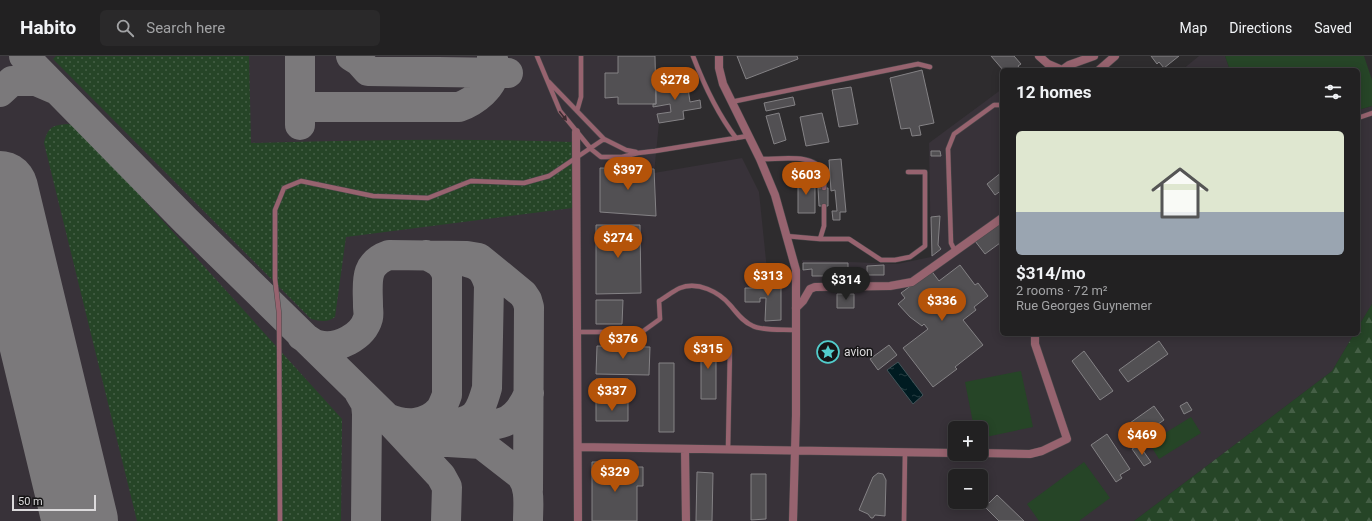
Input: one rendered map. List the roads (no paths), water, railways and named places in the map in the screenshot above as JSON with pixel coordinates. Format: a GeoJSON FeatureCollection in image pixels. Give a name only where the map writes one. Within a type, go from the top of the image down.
{"type":"FeatureCollection","features":[{"type":"Feature","properties":{"kind":"street"},"geometry":{"type":"LineString","coordinates":[[719,56],[719,68],[723,84],[760,159],[775,194],[796,270],[793,521]]}},
{"type":"Feature","properties":{"kind":"street"},"geometry":{"type":"LineString","coordinates":[[1039,56],[1048,64],[1057,68]]}},
{"type":"Feature","properties":{"kind":"street"},"geometry":{"type":"LineString","coordinates":[[1065,68],[1094,56]]}},
{"type":"Feature","properties":{"kind":"street"},"geometry":{"type":"LineString","coordinates":[[1101,68],[1114,56]]}},
{"type":"Feature","properties":{"kind":"street"},"geometry":{"type":"LineString","coordinates":[[576,132],[578,521]]}},
{"type":"Feature","properties":{"kind":"street"},"geometry":{"type":"LineString","coordinates":[[796,308],[803,301],[810,289],[815,287],[890,286],[912,282],[1000,219]]}},
{"type":"Feature","properties":{"kind":"street"},"geometry":{"type":"LineString","coordinates":[[988,453],[1030,454],[1042,451],[1067,439],[1035,344],[1034,336]]}},
{"type":"Feature","properties":{"kind":"street"},"geometry":{"type":"LineString","coordinates":[[578,447],[795,449],[948,453]]}},
{"type":"Feature","properties":{"kind":"street"},"geometry":{"type":"LineString","coordinates":[[685,449],[686,521]]}},
{"type":"Feature","properties":{"kind":"lane"},"geometry":{"type":"LineString","coordinates":[[537,56],[560,112],[590,148],[601,157],[622,157],[638,153],[748,136]]}},
{"type":"Feature","properties":{"kind":"lane"},"geometry":{"type":"LineString","coordinates":[[576,111],[581,97],[581,56]]}},
{"type":"Feature","properties":{"kind":"lane"},"geometry":{"type":"LineString","coordinates":[[693,56],[703,84],[722,120],[736,138]]}},
{"type":"Feature","properties":{"kind":"lane"},"geometry":{"type":"LineString","coordinates":[[731,102],[918,64],[930,67]]}},
{"type":"Feature","properties":{"kind":"lane"},"geometry":{"type":"LineString","coordinates":[[548,80],[604,139],[626,150],[638,153]]}},
{"type":"Feature","properties":{"kind":"lane"},"geometry":{"type":"LineString","coordinates":[[954,251],[951,243],[948,149],[954,134],[994,105],[1000,105]]}},
{"type":"Feature","properties":{"kind":"lane"},"geometry":{"type":"LineString","coordinates":[[1360,117],[1372,114]]}},
{"type":"Feature","properties":{"kind":"lane"},"geometry":{"type":"LineString","coordinates":[[280,521],[279,313],[275,279],[275,210],[284,188],[302,181],[373,196],[428,198],[471,181],[524,183],[549,176],[604,139]]}},
{"type":"Feature","properties":{"kind":"lane"},"geometry":{"type":"LineString","coordinates":[[760,159],[804,158],[817,164],[824,173],[824,188]]}},
{"type":"Feature","properties":{"kind":"lane"},"geometry":{"type":"LineString","coordinates":[[786,236],[820,239],[849,239],[881,260],[895,260],[910,257],[925,246],[925,172],[908,172]]}},
{"type":"Feature","properties":{"kind":"lane"},"geometry":{"type":"LineString","coordinates":[[820,239],[824,226],[824,206]]}},
{"type":"Feature","properties":{"kind":"lane"},"geometry":{"type":"LineString","coordinates":[[578,332],[642,332],[660,319],[659,301],[681,288],[694,286],[718,293],[737,314],[752,326],[759,328],[796,330]]}},
{"type":"Feature","properties":{"kind":"lane"},"geometry":{"type":"LineString","coordinates":[[728,449],[730,348]]}},
{"type":"Feature","properties":{"kind":"lane"},"geometry":{"type":"LineString","coordinates":[[904,521],[905,452]]}},
{"type":"Feature","properties":{"kind":"water"},"geometry":{"type":"Polygon","coordinates":[[[898,362],[923,395],[913,404],[887,370],[898,362]]]}},
{"type":"Feature","properties":{"kind":"place","name":"avion"},"geometry":{"type":"Point","coordinates":[828,352]}}]}
